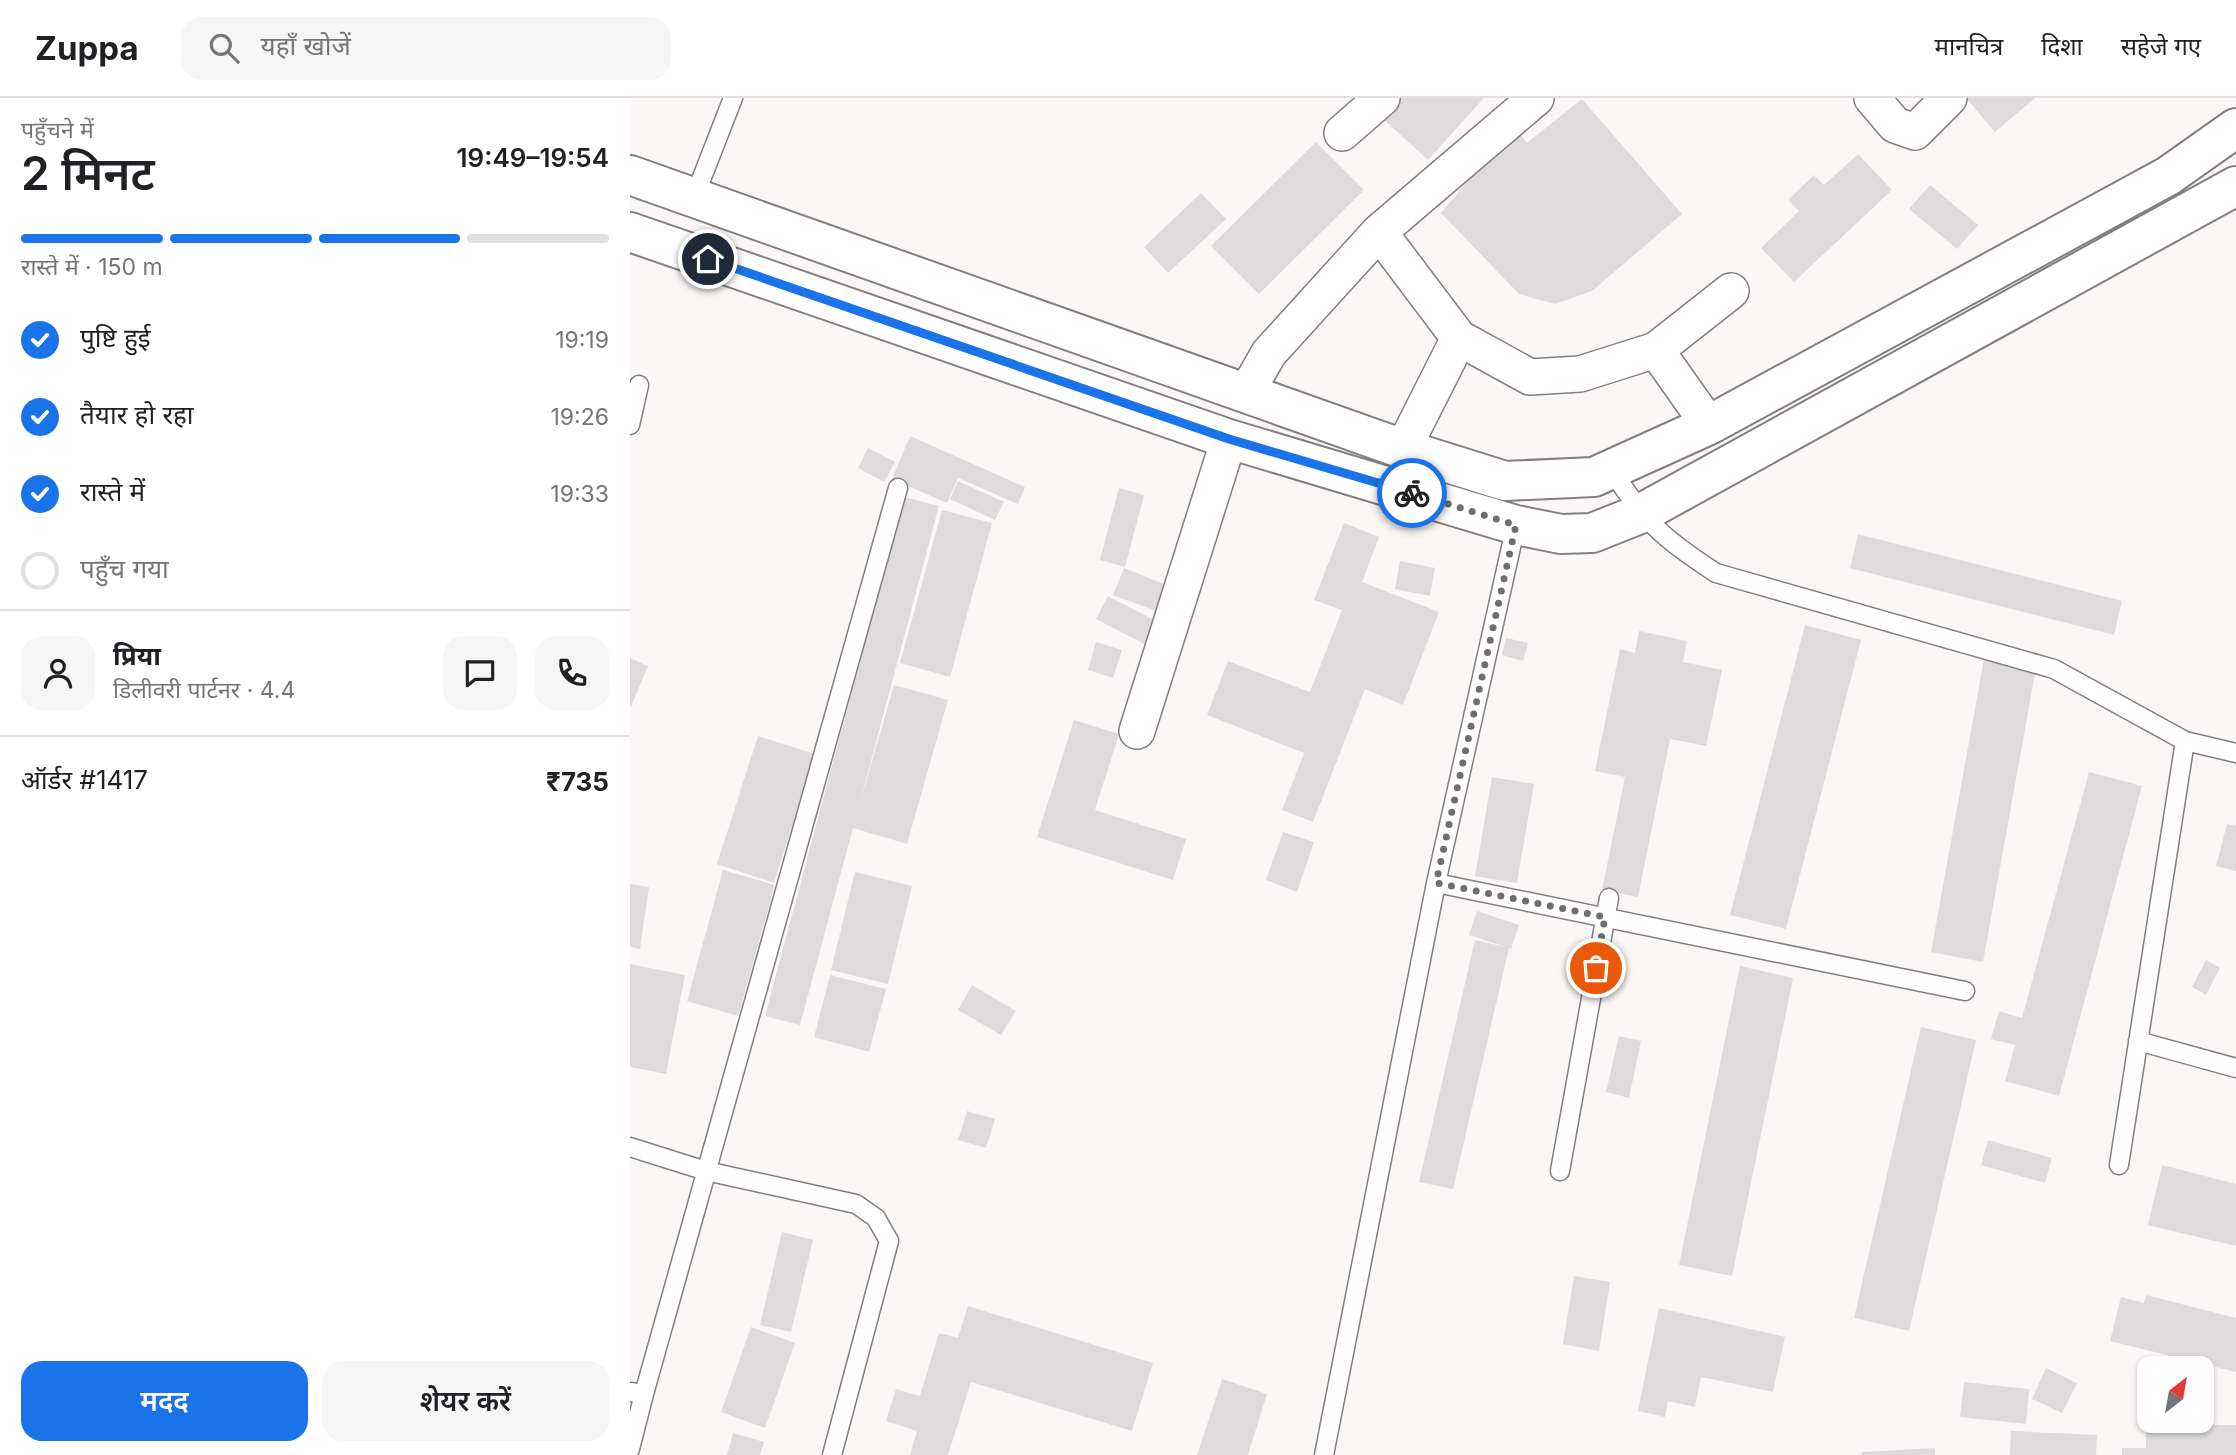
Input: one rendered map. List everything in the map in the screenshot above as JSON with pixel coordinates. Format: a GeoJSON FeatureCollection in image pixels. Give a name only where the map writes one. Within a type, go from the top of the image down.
{"type":"FeatureCollection","features":[{"type":"Feature","properties":{"kind":"street"},"geometry":{"type":"LineString","coordinates":[[1342,133],[1382,98]]}},
{"type":"Feature","properties":{"kind":"street"},"geometry":{"type":"LineString","coordinates":[[1246,393],[1269,353],[1379,232],[1536,98]]}},
{"type":"Feature","properties":{"kind":"street"},"geometry":{"type":"LineString","coordinates":[[1872,98],[1895,125],[1915,132],[1950,98]]}},
{"type":"Feature","properties":{"kind":"street"},"geometry":{"type":"LineString","coordinates":[[630,175],[1403,449],[1505,481],[1594,477],[1709,425],[2168,176],[2236,128]]}},
{"type":"Feature","properties":{"kind":"street"},"geometry":{"type":"LineString","coordinates":[[630,232],[1229,439],[1516,525],[1561,534],[1592,533],[1640,514],[2236,186]]}},
{"type":"Feature","properties":{"kind":"street"},"geometry":{"type":"LineString","coordinates":[[1379,232],[1459,338],[1530,377],[1580,374],[1656,350],[1731,291]]}},
{"type":"Feature","properties":{"kind":"street"},"geometry":{"type":"LineString","coordinates":[[1403,449],[1459,338]]}},
{"type":"Feature","properties":{"kind":"street"},"geometry":{"type":"LineString","coordinates":[[1656,350],[1709,425]]}},
{"type":"Feature","properties":{"kind":"street"},"geometry":{"type":"LineString","coordinates":[[1137,731],[1229,439]]}},
{"type":"Feature","properties":{"kind":"lane"},"geometry":{"type":"LineString","coordinates":[[694,198],[733,98]]}},
{"type":"Feature","properties":{"kind":"lane"},"geometry":{"type":"LineString","coordinates":[[630,425],[639,385]]}},
{"type":"Feature","properties":{"kind":"lane"},"geometry":{"type":"LineString","coordinates":[[1611,469],[1640,514],[1670,543],[1716,573],[2054,669],[2185,741],[2236,754]]}},
{"type":"Feature","properties":{"kind":"lane"},"geometry":{"type":"LineString","coordinates":[[630,1449],[637,1393],[706,1171],[898,488]]}},
{"type":"Feature","properties":{"kind":"lane"},"geometry":{"type":"LineString","coordinates":[[1324,1455],[1436,883],[1516,525]]}},
{"type":"Feature","properties":{"kind":"lane"},"geometry":{"type":"LineString","coordinates":[[2119,1165],[2185,741]]}},
{"type":"Feature","properties":{"kind":"lane"},"geometry":{"type":"LineString","coordinates":[[1436,883],[1965,992]]}},
{"type":"Feature","properties":{"kind":"lane"},"geometry":{"type":"LineString","coordinates":[[1560,1171],[1609,898]]}},
{"type":"Feature","properties":{"kind":"lane"},"geometry":{"type":"LineString","coordinates":[[2138,1041],[2236,1068]]}},
{"type":"Feature","properties":{"kind":"lane"},"geometry":{"type":"LineString","coordinates":[[630,1147],[706,1171],[856,1204],[876,1218],[889,1241],[832,1455]]}},
{"type":"Feature","properties":{"kind":"building"},"geometry":{"type":"Polygon","coordinates":[[[1400,98],[1484,98],[1428,160],[1382,118],[1400,98]]]}},
{"type":"Feature","properties":{"kind":"building"},"geometry":{"type":"Polygon","coordinates":[[[1966,98],[2035,98],[1995,132],[1966,98]]]}},
{"type":"Feature","properties":{"kind":"building"},"geometry":{"type":"Polygon","coordinates":[[[1582,99],[1682,214],[1592,291],[1555,304],[1519,294],[1441,213],[1514,126],[1527,143],[1582,99]]]}},
{"type":"Feature","properties":{"kind":"building"},"geometry":{"type":"Polygon","coordinates":[[[1316,142],[1364,190],[1259,294],[1211,246],[1316,142]]]}},
{"type":"Feature","properties":{"kind":"building"},"geometry":{"type":"Polygon","coordinates":[[[1858,154],[1892,190],[1794,282],[1761,248],[1799,211],[1788,200],[1814,175],[1824,185],[1858,154]]]}},
{"type":"Feature","properties":{"kind":"building"},"geometry":{"type":"Polygon","coordinates":[[[1930,185],[1978,225],[1957,249],[1909,209],[1930,185]]]}},
{"type":"Feature","properties":{"kind":"building"},"geometry":{"type":"Polygon","coordinates":[[[1201,193],[1226,219],[1168,273],[1144,247],[1201,193]]]}},
{"type":"Feature","properties":{"kind":"building"},"geometry":{"type":"Polygon","coordinates":[[[910,436],[1025,487],[1018,504],[958,478],[947,503],[892,479],[910,436]]]}},
{"type":"Feature","properties":{"kind":"building"},"geometry":{"type":"Polygon","coordinates":[[[868,448],[895,462],[884,482],[858,468],[868,448]]]}},
{"type":"Feature","properties":{"kind":"building"},"geometry":{"type":"Polygon","coordinates":[[[958,481],[1004,502],[995,520],[950,499],[958,481]]]}},
{"type":"Feature","properties":{"kind":"building"},"geometry":{"type":"Polygon","coordinates":[[[1119,488],[1144,495],[1125,567],[1100,560],[1119,488]]]}},
{"type":"Feature","properties":{"kind":"building"},"geometry":{"type":"Polygon","coordinates":[[[904,497],[939,506],[859,806],[894,685],[948,700],[907,844],[853,828],[800,1025],[765,1016],[904,497]]]}},
{"type":"Feature","properties":{"kind":"building"},"geometry":{"type":"Polygon","coordinates":[[[942,510],[992,523],[950,677],[900,663],[942,510]]]}},
{"type":"Feature","properties":{"kind":"building"},"geometry":{"type":"Polygon","coordinates":[[[1344,523],[1379,537],[1362,582],[1439,612],[1403,705],[1365,689],[1313,822],[1282,810],[1304,753],[1207,715],[1228,661],[1310,692],[1342,610],[1314,600],[1344,523]]]}},
{"type":"Feature","properties":{"kind":"building"},"geometry":{"type":"Polygon","coordinates":[[[1858,534],[2122,601],[2114,635],[1850,568],[1858,534]]]}},
{"type":"Feature","properties":{"kind":"building"},"geometry":{"type":"Polygon","coordinates":[[[1400,561],[1435,568],[1430,596],[1395,589],[1400,561]]]}},
{"type":"Feature","properties":{"kind":"building"},"geometry":{"type":"Polygon","coordinates":[[[1124,568],[1169,586],[1159,612],[1113,595],[1124,568]]]}},
{"type":"Feature","properties":{"kind":"building"},"geometry":{"type":"Polygon","coordinates":[[[1108,596],[1158,622],[1146,645],[1096,619],[1108,596]]]}},
{"type":"Feature","properties":{"kind":"building"},"geometry":{"type":"Polygon","coordinates":[[[1805,625],[1861,640],[1786,929],[1730,915],[1805,625]]]}},
{"type":"Feature","properties":{"kind":"building"},"geometry":{"type":"Polygon","coordinates":[[[1639,631],[1687,641],[1683,662],[1722,670],[1706,746],[1670,739],[1638,897],[1602,890],[1625,777],[1595,771],[1620,649],[1635,653],[1639,631]]]}},
{"type":"Feature","properties":{"kind":"building"},"geometry":{"type":"Polygon","coordinates":[[[1506,638],[1528,643],[1523,661],[1502,655],[1506,638]]]}},
{"type":"Feature","properties":{"kind":"building"},"geometry":{"type":"Polygon","coordinates":[[[1096,642],[1122,650],[1113,678],[1088,670],[1096,642]]]}},
{"type":"Feature","properties":{"kind":"building"},"geometry":{"type":"Polygon","coordinates":[[[630,658],[648,666],[630,709],[630,658]]]}},
{"type":"Feature","properties":{"kind":"building"},"geometry":{"type":"Polygon","coordinates":[[[1984,659],[2036,668],[1983,962],[1931,952],[1984,659]]]}},
{"type":"Feature","properties":{"kind":"building"},"geometry":{"type":"Polygon","coordinates":[[[1074,720],[1119,734],[1095,810],[1186,839],[1173,880],[1037,837],[1074,720]]]}},
{"type":"Feature","properties":{"kind":"building"},"geometry":{"type":"Polygon","coordinates":[[[758,736],[815,754],[774,883],[717,864],[758,736]]]}},
{"type":"Feature","properties":{"kind":"building"},"geometry":{"type":"Polygon","coordinates":[[[2089,772],[2142,786],[2059,1096],[2005,1081],[2015,1045],[1991,1039],[1999,1011],[2022,1018],[2089,772]]]}},
{"type":"Feature","properties":{"kind":"building"},"geometry":{"type":"Polygon","coordinates":[[[1492,777],[1534,784],[1517,883],[1475,876],[1492,777]]]}},
{"type":"Feature","properties":{"kind":"building"},"geometry":{"type":"Polygon","coordinates":[[[2227,824],[2236,826],[2236,871],[2216,866],[2227,824]]]}},
{"type":"Feature","properties":{"kind":"building"},"geometry":{"type":"Polygon","coordinates":[[[1283,832],[1314,842],[1297,892],[1266,880],[1283,832]]]}},
{"type":"Feature","properties":{"kind":"building"},"geometry":{"type":"Polygon","coordinates":[[[723,870],[775,885],[738,1016],[687,1001],[723,870]]]}},
{"type":"Feature","properties":{"kind":"building"},"geometry":{"type":"Polygon","coordinates":[[[855,872],[912,886],[888,984],[831,970],[855,872]]]}},
{"type":"Feature","properties":{"kind":"building"},"geometry":{"type":"Polygon","coordinates":[[[630,884],[649,887],[640,949],[630,947],[630,884]]]}},
{"type":"Feature","properties":{"kind":"building"},"geometry":{"type":"Polygon","coordinates":[[[1477,911],[1519,925],[1511,949],[1509,948],[1453,1189],[1419,1182],[1475,940],[1506,947],[1469,935],[1477,911]]]}},
{"type":"Feature","properties":{"kind":"building"},"geometry":{"type":"Polygon","coordinates":[[[2206,960],[2220,968],[2206,995],[2192,987],[2206,960]]]}},
{"type":"Feature","properties":{"kind":"building"},"geometry":{"type":"Polygon","coordinates":[[[630,964],[685,975],[666,1074],[630,1067],[630,964]]]}},
{"type":"Feature","properties":{"kind":"building"},"geometry":{"type":"Polygon","coordinates":[[[1740,966],[1793,978],[1732,1276],[1679,1265],[1740,966]]]}},
{"type":"Feature","properties":{"kind":"building"},"geometry":{"type":"Polygon","coordinates":[[[830,975],[886,989],[869,1052],[814,1037],[830,975]]]}},
{"type":"Feature","properties":{"kind":"building"},"geometry":{"type":"Polygon","coordinates":[[[972,985],[1016,1011],[1001,1035],[958,1010],[972,985]]]}},
{"type":"Feature","properties":{"kind":"building"},"geometry":{"type":"Polygon","coordinates":[[[1921,1027],[1976,1040],[1909,1331],[1854,1318],[1921,1027]]]}},
{"type":"Feature","properties":{"kind":"building"},"geometry":{"type":"Polygon","coordinates":[[[1619,1036],[1641,1041],[1629,1098],[1606,1092],[1619,1036]]]}},
{"type":"Feature","properties":{"kind":"building"},"geometry":{"type":"Polygon","coordinates":[[[967,1111],[995,1119],[986,1148],[958,1140],[967,1111]]]}},
{"type":"Feature","properties":{"kind":"building"},"geometry":{"type":"Polygon","coordinates":[[[1988,1140],[2052,1158],[2045,1183],[1981,1165],[1988,1140]]]}},
{"type":"Feature","properties":{"kind":"building"},"geometry":{"type":"Polygon","coordinates":[[[2162,1165],[2236,1184],[2236,1246],[2148,1225],[2162,1165]]]}},
{"type":"Feature","properties":{"kind":"building"},"geometry":{"type":"Polygon","coordinates":[[[782,1232],[813,1240],[791,1332],[760,1325],[782,1232]]]}},
{"type":"Feature","properties":{"kind":"building"},"geometry":{"type":"Polygon","coordinates":[[[1574,1276],[1610,1282],[1599,1351],[1563,1344],[1574,1276]]]}},
{"type":"Feature","properties":{"kind":"building"},"geometry":{"type":"Polygon","coordinates":[[[2146,1295],[2236,1318],[2236,1372],[2214,1367],[2214,1356],[2171,1356],[2110,1341],[2121,1297],[2144,1303],[2146,1295]]]}},
{"type":"Feature","properties":{"kind":"building"},"geometry":{"type":"Polygon","coordinates":[[[968,1306],[1153,1363],[1132,1431],[971,1382],[948,1455],[910,1455],[917,1431],[886,1421],[896,1389],[920,1396],[939,1333],[958,1338],[968,1306]]]}},
{"type":"Feature","properties":{"kind":"building"},"geometry":{"type":"Polygon","coordinates":[[[1659,1308],[1785,1337],[1773,1392],[1701,1377],[1695,1407],[1668,1401],[1665,1417],[1638,1411],[1659,1308]]]}},
{"type":"Feature","properties":{"kind":"building"},"geometry":{"type":"Polygon","coordinates":[[[751,1327],[795,1343],[765,1428],[721,1412],[751,1327]]]}},
{"type":"Feature","properties":{"kind":"building"},"geometry":{"type":"Polygon","coordinates":[[[2046,1368],[2077,1383],[2062,1413],[2032,1399],[2046,1368]]]}},
{"type":"Feature","properties":{"kind":"building"},"geometry":{"type":"Polygon","coordinates":[[[1222,1379],[1267,1394],[1248,1455],[1197,1455],[1222,1379]]]}},
{"type":"Feature","properties":{"kind":"building"},"geometry":{"type":"Polygon","coordinates":[[[1964,1382],[2029,1389],[2026,1424],[1960,1417],[1964,1382]]]}},
{"type":"Feature","properties":{"kind":"building"},"geometry":{"type":"Polygon","coordinates":[[[2214,1425],[2236,1425],[2236,1455],[2122,1455],[2122,1448],[2146,1448],[2146,1433],[2214,1433],[2214,1425]]]}},
{"type":"Feature","properties":{"kind":"building"},"geometry":{"type":"Polygon","coordinates":[[[2011,1431],[2097,1435],[2096,1455],[2010,1455],[2011,1431]]]}},
{"type":"Feature","properties":{"kind":"building"},"geometry":{"type":"Polygon","coordinates":[[[733,1433],[764,1442],[760,1455],[727,1455],[733,1433]]]}},
{"type":"Feature","properties":{"kind":"building"},"geometry":{"type":"Polygon","coordinates":[[[1935,1448],[1935,1455],[1862,1455],[1862,1452],[1935,1448]]]}},
{"type":"Feature","properties":{"kind":"way so far"},"geometry":{"type":"LineString","coordinates":[[1412,493],[1516,525],[1436,883],[1605,917],[1596,968]]}},
{"type":"Feature","properties":{"kind":"route"},"geometry":{"type":"LineString","coordinates":[[708,259],[1229,439],[1412,493]]}}]}
